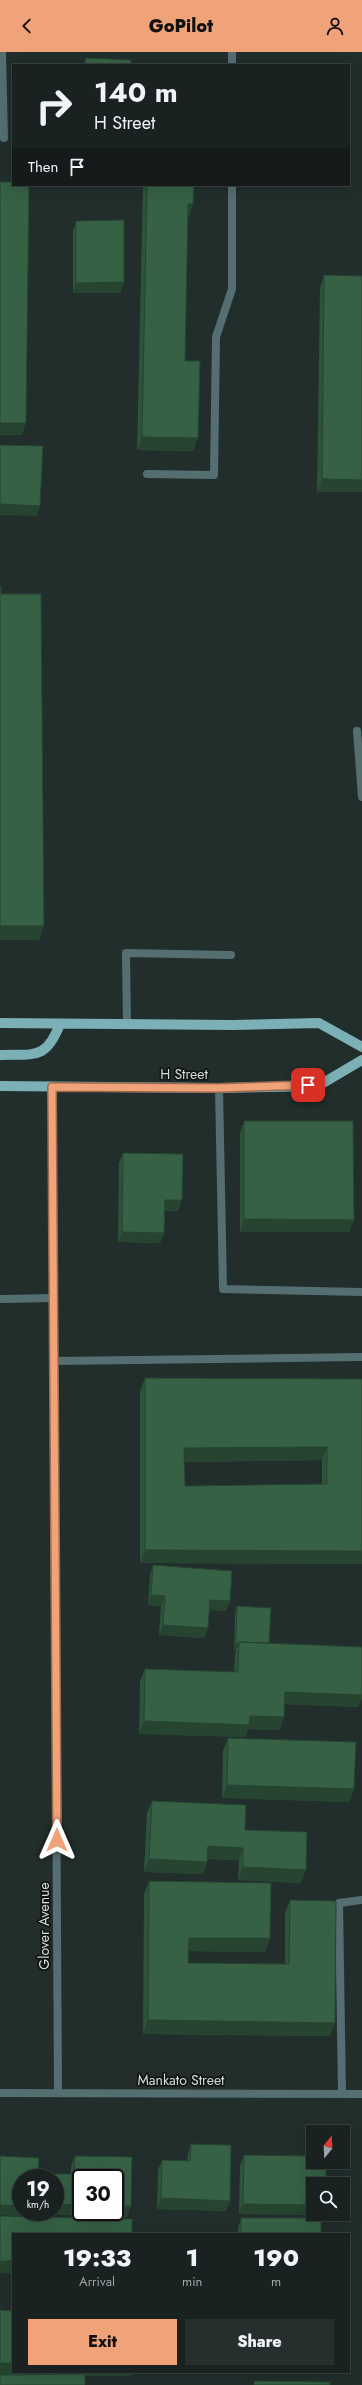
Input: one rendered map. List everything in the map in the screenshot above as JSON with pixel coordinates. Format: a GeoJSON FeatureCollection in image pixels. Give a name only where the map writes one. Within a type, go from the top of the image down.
{"type":"FeatureCollection","features":[{"type":"Feature","properties":{"kind":"main road"},"geometry":{"type":"LineString","coordinates":[[0,1023],[319,1023],[362,1047]]}},
{"type":"Feature","properties":{"kind":"main road"},"geometry":{"type":"LineString","coordinates":[[0,1055],[36,1054],[47,1049],[54,1040],[60,1024]]}},
{"type":"Feature","properties":{"kind":"main road","name":"H Street"},"geometry":{"type":"LineString","coordinates":[[0,1086],[219,1088],[318,1086],[362,1060]]}},
{"type":"Feature","properties":{"kind":"street"},"geometry":{"type":"LineString","coordinates":[[2,52],[4,138]]}},
{"type":"Feature","properties":{"kind":"street"},"geometry":{"type":"LineString","coordinates":[[232,52],[232,64]]}},
{"type":"Feature","properties":{"kind":"street"},"geometry":{"type":"LineString","coordinates":[[147,474],[214,475],[216,337],[232,289],[232,186]]}},
{"type":"Feature","properties":{"kind":"street"},"geometry":{"type":"LineString","coordinates":[[357,731],[362,797]]}},
{"type":"Feature","properties":{"kind":"street"},"geometry":{"type":"LineString","coordinates":[[127,1024],[126,953],[231,955]]}},
{"type":"Feature","properties":{"kind":"street","name":"Glover Avenue"},"geometry":{"type":"LineString","coordinates":[[52,1087],[53,1298],[55,1361],[58,2093]]}},
{"type":"Feature","properties":{"kind":"street"},"geometry":{"type":"LineString","coordinates":[[219,1088],[223,1289],[362,1292]]}},
{"type":"Feature","properties":{"kind":"street"},"geometry":{"type":"LineString","coordinates":[[0,1299],[53,1298]]}},
{"type":"Feature","properties":{"kind":"street"},"geometry":{"type":"LineString","coordinates":[[55,1361],[362,1356]]}},
{"type":"Feature","properties":{"kind":"street"},"geometry":{"type":"LineString","coordinates":[[342,2094],[339,1903],[362,1900]]}},
{"type":"Feature","properties":{"kind":"street","name":"Mankato Street"},"geometry":{"type":"LineString","coordinates":[[0,2093],[362,2094]]}},
{"type":"Feature","properties":{"kind":"building"},"geometry":{"type":"Polygon","coordinates":[[[86,58],[131,60],[131,64],[85,64],[86,58]]]}},
{"type":"Feature","properties":{"kind":"building"},"geometry":{"type":"Polygon","coordinates":[[[0,182],[12,182],[12,186],[29,186],[26,423],[0,423],[0,182]]]}},
{"type":"Feature","properties":{"kind":"building"},"geometry":{"type":"Polygon","coordinates":[[[147,186],[194,186],[193,204],[188,204],[185,361],[200,361],[198,438],[142,437],[147,186]]]}},
{"type":"Feature","properties":{"kind":"building"},"geometry":{"type":"Polygon","coordinates":[[[124,220],[124,282],[76,283],[76,221],[124,220]]]}},
{"type":"Feature","properties":{"kind":"building"},"geometry":{"type":"Polygon","coordinates":[[[324,275],[362,276],[362,480],[322,479],[324,275]]]}},
{"type":"Feature","properties":{"kind":"building"},"geometry":{"type":"Polygon","coordinates":[[[0,445],[43,446],[40,506],[0,504],[0,445]]]}},
{"type":"Feature","properties":{"kind":"building"},"geometry":{"type":"Polygon","coordinates":[[[0,586],[1,594],[41,594],[44,926],[0,926],[0,586]]]}},
{"type":"Feature","properties":{"kind":"building"},"geometry":{"type":"Polygon","coordinates":[[[244,1121],[353,1121],[354,1220],[244,1219],[244,1121]]]}},
{"type":"Feature","properties":{"kind":"building"},"geometry":{"type":"Polygon","coordinates":[[[123,1153],[183,1154],[182,1200],[165,1200],[164,1233],[122,1232],[123,1153]]]}},
{"type":"Feature","properties":{"kind":"building"},"geometry":{"type":"Polygon","coordinates":[[[145,1378],[362,1379],[362,1551],[145,1550],[145,1378]],[[327,1447],[184,1448],[185,1486],[327,1484],[327,1447]]]}},
{"type":"Feature","properties":{"kind":"building"},"geometry":{"type":"Polygon","coordinates":[[[153,1565],[232,1571],[230,1601],[210,1600],[208,1628],[163,1625],[165,1596],[151,1595],[153,1565]]]}},
{"type":"Feature","properties":{"kind":"building"},"geometry":{"type":"Polygon","coordinates":[[[237,1606],[271,1608],[269,1643],[236,1643],[237,1606]]]}},
{"type":"Feature","properties":{"kind":"building"},"geometry":{"type":"Polygon","coordinates":[[[239,1642],[362,1647],[362,1695],[285,1692],[284,1717],[250,1716],[249,1725],[144,1721],[145,1669],[238,1672],[239,1642]]]}},
{"type":"Feature","properties":{"kind":"building"},"geometry":{"type":"Polygon","coordinates":[[[228,1738],[356,1742],[354,1789],[227,1785],[228,1738]]]}},
{"type":"Feature","properties":{"kind":"building"},"geometry":{"type":"Polygon","coordinates":[[[152,1801],[246,1805],[245,1830],[307,1832],[306,1870],[243,1867],[243,1848],[208,1846],[207,1862],[149,1859],[152,1801]]]}},
{"type":"Feature","properties":{"kind":"building"},"geometry":{"type":"Polygon","coordinates":[[[149,1881],[271,1883],[270,1938],[189,1938],[188,1963],[289,1964],[290,1900],[336,1901],[335,2023],[148,2020],[149,1881]]]}},
{"type":"Feature","properties":{"kind":"building"},"geometry":{"type":"Polygon","coordinates":[[[191,2144],[231,2145],[230,2201],[161,2198],[162,2160],[190,2161],[191,2144]]]}},
{"type":"Feature","properties":{"kind":"building"},"geometry":{"type":"Polygon","coordinates":[[[244,2155],[306,2156],[306,2169],[326,2169],[326,2177],[306,2177],[306,2205],[243,2204],[244,2155]]]}},
{"type":"Feature","properties":{"kind":"building"},"geometry":{"type":"Polygon","coordinates":[[[0,2156],[39,2158],[38,2169],[12,2169],[12,2206],[0,2205],[0,2156]]]}},
{"type":"Feature","properties":{"kind":"building"},"geometry":{"type":"Polygon","coordinates":[[[75,2156],[132,2157],[131,2206],[124,2206],[124,2169],[74,2169],[75,2156]]]}},
{"type":"Feature","properties":{"kind":"building"},"geometry":{"type":"Polygon","coordinates":[[[64,2174],[72,2174],[72,2205],[64,2204],[64,2174]]]}},
{"type":"Feature","properties":{"kind":"building"},"geometry":{"type":"Polygon","coordinates":[[[0,2216],[12,2216],[12,2221],[64,2221],[64,2217],[72,2218],[72,2221],[124,2221],[124,2219],[132,2219],[132,2233],[12,2233],[12,2261],[0,2261],[0,2216]]]}},
{"type":"Feature","properties":{"kind":"building"},"geometry":{"type":"Polygon","coordinates":[[[241,2218],[306,2218],[306,2221],[321,2221],[321,2233],[241,2233],[241,2218]]]}},
{"type":"Feature","properties":{"kind":"building"},"geometry":{"type":"Polygon","coordinates":[[[0,2310],[12,2311],[12,2363],[0,2363],[0,2310]]]}},
{"type":"Feature","properties":{"kind":"building"},"geometry":{"type":"Polygon","coordinates":[[[85,2374],[85,2385],[0,2385],[0,2375],[85,2374]]]}},
{"type":"Feature","properties":{"kind":"building"},"geometry":{"type":"Polygon","coordinates":[[[254,2381],[330,2382],[330,2385],[254,2385],[254,2381]]]}},
{"type":"Feature","properties":{"kind":"route"},"geometry":{"type":"LineString","coordinates":[[57,1840],[52,1087],[219,1088],[308,1085]]}}]}
